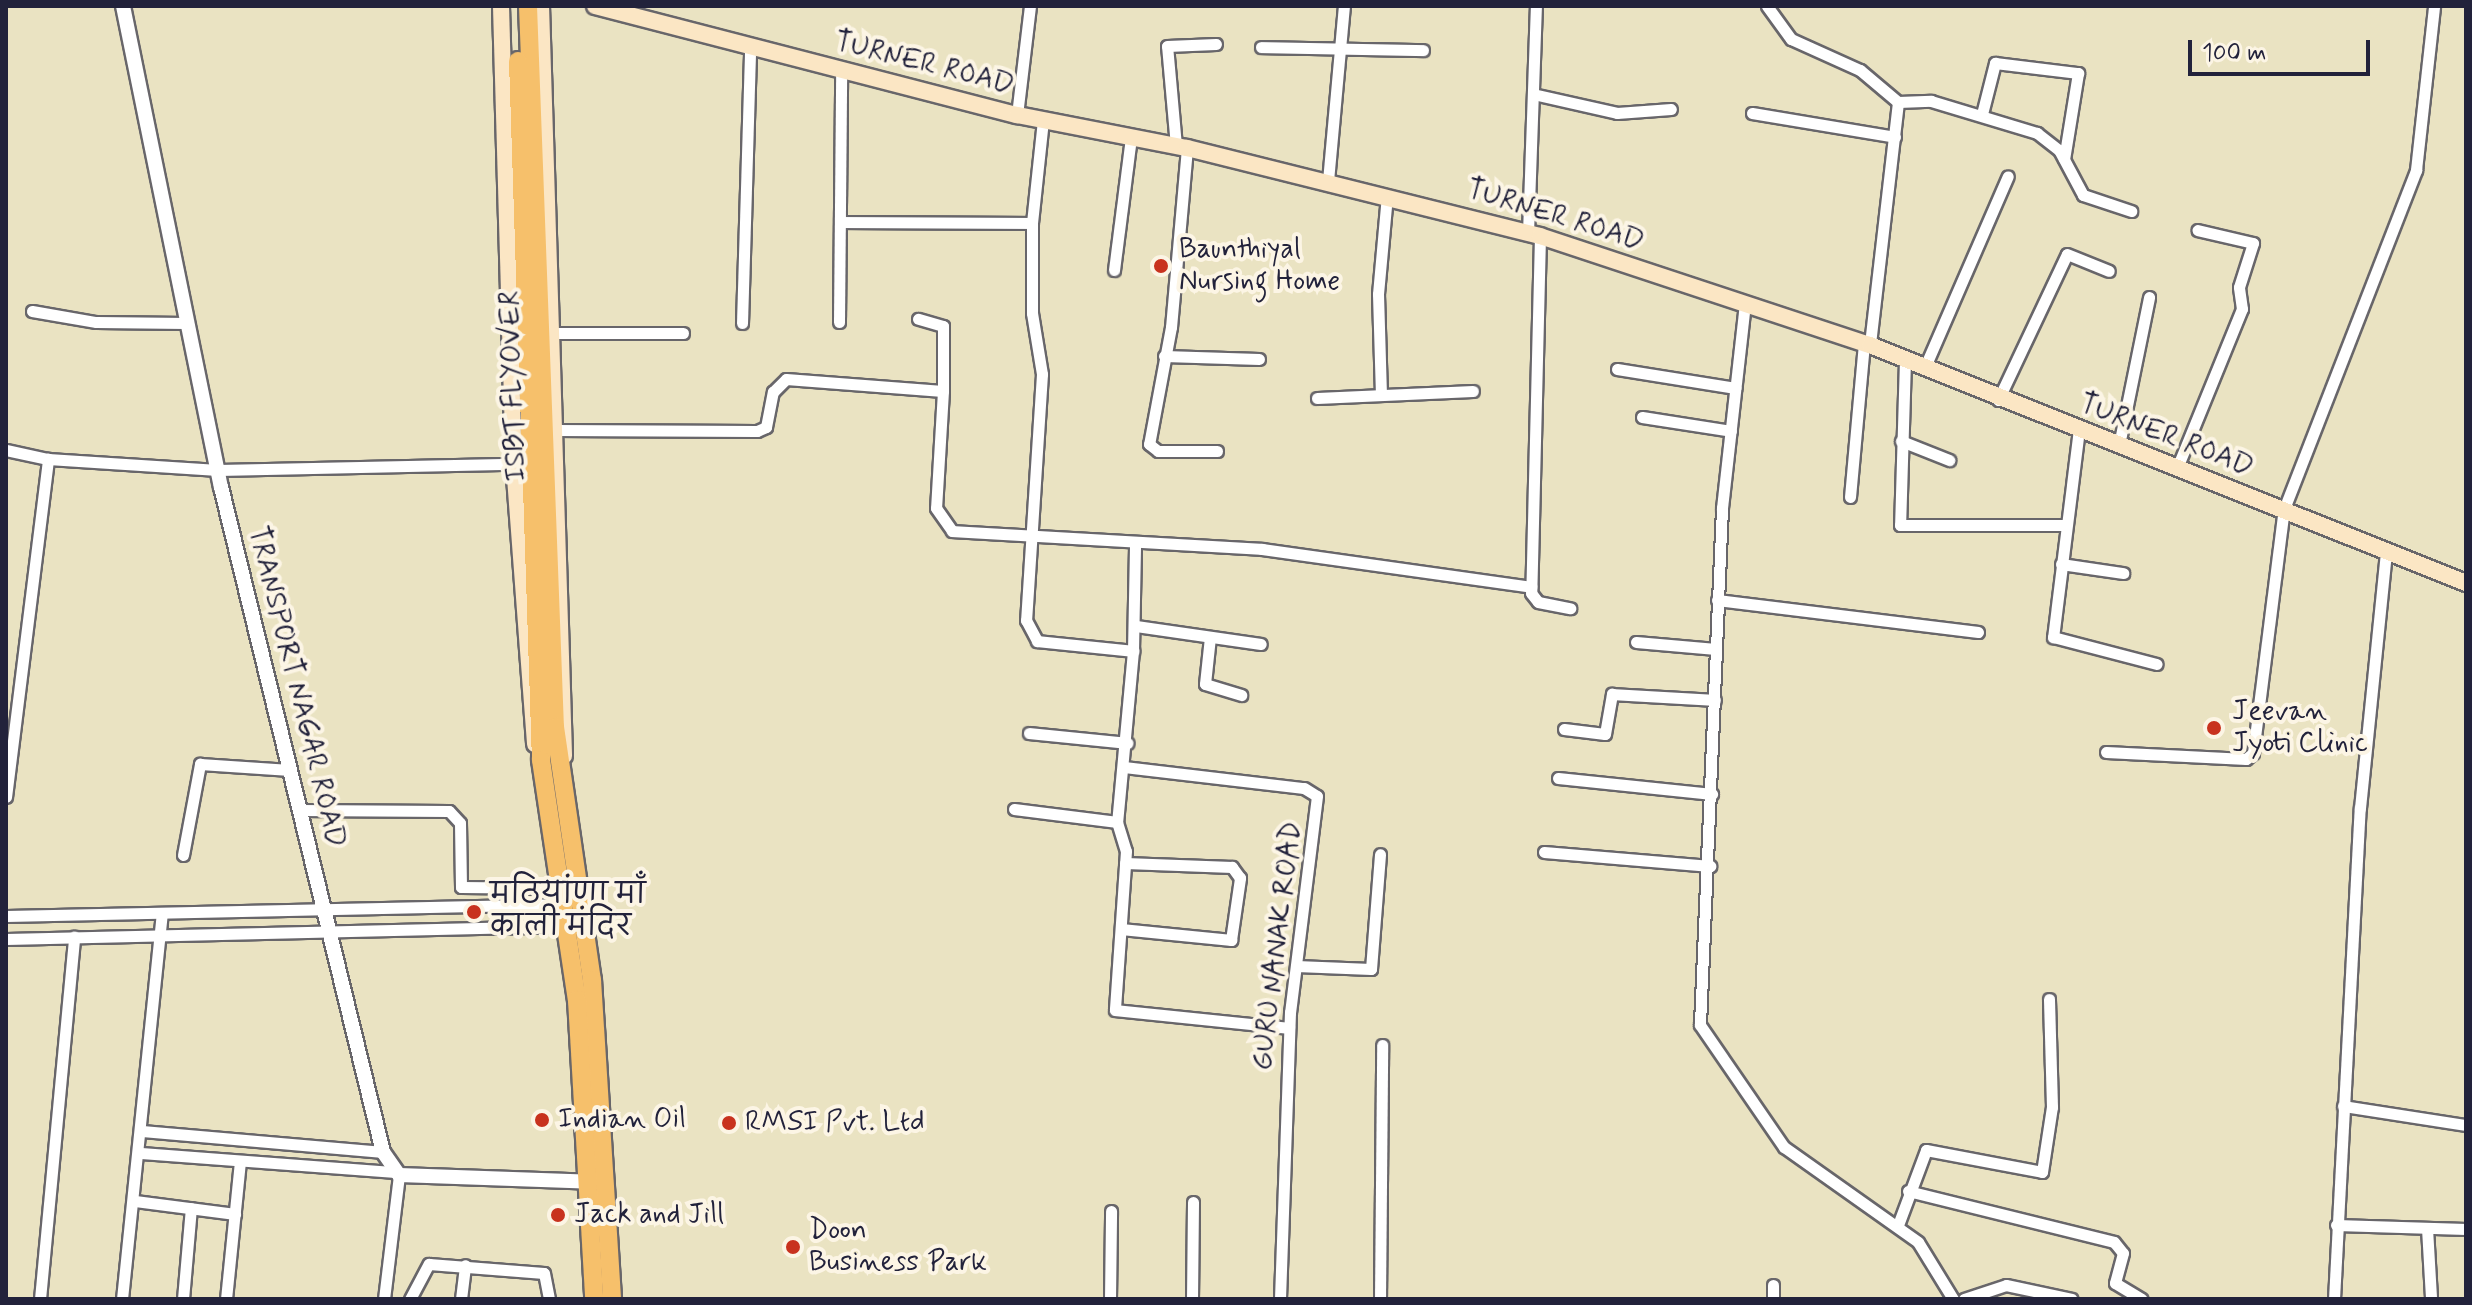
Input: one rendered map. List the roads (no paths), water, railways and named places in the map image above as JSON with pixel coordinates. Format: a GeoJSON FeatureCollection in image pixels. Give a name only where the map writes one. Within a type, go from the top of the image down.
{"type":"FeatureCollection","features":[{"type":"Feature","properties":{"kind":"highway","name":"ISBT FLYOVER"},"geometry":{"type":"LineString","coordinates":[[516,6],[548,729],[563,762],[594,1002],[594,1182]]}},
{"type":"Feature","properties":{"kind":"highway","name":"ISBT FLYOVER"},"geometry":{"type":"LineString","coordinates":[[528,6],[548,729],[541,760],[569,926],[594,1182]]}},
{"type":"Feature","properties":{"kind":"highway"},"geometry":{"type":"LineString","coordinates":[[594,1182],[594,1299]]}},
{"type":"Feature","properties":{"kind":"highway"},"geometry":{"type":"LineString","coordinates":[[594,1182],[612,1299]]}},
{"type":"Feature","properties":{"kind":"main road"},"geometry":{"type":"LineString","coordinates":[[501,6],[514,464],[524,659],[541,760]]}},
{"type":"Feature","properties":{"kind":"main road"},"geometry":{"type":"LineString","coordinates":[[541,6],[563,762]]}},
{"type":"Feature","properties":{"kind":"main road","name":"TURNER ROAD"},"geometry":{"type":"LineString","coordinates":[[595,6],[1017,115],[1182,147],[1534,234],[1867,344],[1998,400],[2284,509],[2466,583]]}},
{"type":"Feature","properties":{"kind":"street","name":"TRANSPORT NAGAR ROAD"},"geometry":{"type":"LineString","coordinates":[[123,6],[218,470],[383,1152],[397,1174]]}},
{"type":"Feature","properties":{"kind":"street"},"geometry":{"type":"LineString","coordinates":[[1017,115],[1030,6]]}},
{"type":"Feature","properties":{"kind":"street"},"geometry":{"type":"LineString","coordinates":[[1328,181],[1344,6]]}},
{"type":"Feature","properties":{"kind":"street"},"geometry":{"type":"LineString","coordinates":[[1536,6],[1531,587],[1538,602],[1570,608]]}},
{"type":"Feature","properties":{"kind":"street"},"geometry":{"type":"LineString","coordinates":[[1767,6],[1791,39],[1860,70],[1898,102],[1982,114],[2037,133],[2064,159],[2083,195],[2131,211]]}},
{"type":"Feature","properties":{"kind":"street"},"geometry":{"type":"LineString","coordinates":[[2106,752],[2246,759],[2253,753],[2284,509],[2416,170],[2434,6]]}},
{"type":"Feature","properties":{"kind":"street"},"geometry":{"type":"LineString","coordinates":[[1216,44],[1167,46],[1182,147],[1164,356],[1151,447],[1217,451]]}},
{"type":"Feature","properties":{"kind":"street"},"geometry":{"type":"LineString","coordinates":[[742,323],[750,46]]}},
{"type":"Feature","properties":{"kind":"street"},"geometry":{"type":"LineString","coordinates":[[1261,47],[1339,52],[1423,50]]}},
{"type":"Feature","properties":{"kind":"street"},"geometry":{"type":"LineString","coordinates":[[1982,114],[1996,63],[2078,73],[2064,159]]}},
{"type":"Feature","properties":{"kind":"street"},"geometry":{"type":"LineString","coordinates":[[839,322],[841,69]]}},
{"type":"Feature","properties":{"kind":"street"},"geometry":{"type":"LineString","coordinates":[[1533,94],[1605,112],[1671,109]]}},
{"type":"Feature","properties":{"kind":"street"},"geometry":{"type":"LineString","coordinates":[[1850,497],[1898,102]]}},
{"type":"Feature","properties":{"kind":"street"},"geometry":{"type":"LineString","coordinates":[[1752,113],[1895,137]]}},
{"type":"Feature","properties":{"kind":"street"},"geometry":{"type":"LineString","coordinates":[[1043,120],[1032,223],[1032,313],[1042,366],[1030,636],[1133,651]]}},
{"type":"Feature","properties":{"kind":"street"},"geometry":{"type":"LineString","coordinates":[[1114,270],[1131,137]]}},
{"type":"Feature","properties":{"kind":"street"},"geometry":{"type":"LineString","coordinates":[[1924,369],[2008,176]]}},
{"type":"Feature","properties":{"kind":"street"},"geometry":{"type":"LineString","coordinates":[[1381,395],[1378,294],[1387,196]]}},
{"type":"Feature","properties":{"kind":"street"},"geometry":{"type":"LineString","coordinates":[[842,222],[1032,223]]}},
{"type":"Feature","properties":{"kind":"street"},"geometry":{"type":"LineString","coordinates":[[2177,468],[2242,309],[2239,287],[2253,243],[2197,230]]}},
{"type":"Feature","properties":{"kind":"street"},"geometry":{"type":"LineString","coordinates":[[1998,400],[2067,254],[2109,271]]}},
{"type":"Feature","properties":{"kind":"street"},"geometry":{"type":"LineString","coordinates":[[2119,445],[2149,297]]}},
{"type":"Feature","properties":{"kind":"street"},"geometry":{"type":"LineString","coordinates":[[1745,303],[1717,600],[1710,866],[1699,1014],[1706,1041],[1793,1156],[1898,1225],[1927,1253],[1953,1299]]}},
{"type":"Feature","properties":{"kind":"street"},"geometry":{"type":"LineString","coordinates":[[32,311],[96,322],[186,323]]}},
{"type":"Feature","properties":{"kind":"street"},"geometry":{"type":"LineString","coordinates":[[918,319],[943,326],[943,391],[936,508],[943,525],[965,535],[1262,549],[1531,587]]}},
{"type":"Feature","properties":{"kind":"street"},"geometry":{"type":"LineString","coordinates":[[552,333],[683,333]]}},
{"type":"Feature","properties":{"kind":"street"},"geometry":{"type":"LineString","coordinates":[[1164,356],[1259,359]]}},
{"type":"Feature","properties":{"kind":"street"},"geometry":{"type":"LineString","coordinates":[[1905,360],[1901,441],[1902,526],[2066,525]]}},
{"type":"Feature","properties":{"kind":"street"},"geometry":{"type":"LineString","coordinates":[[1617,369],[1735,388]]}},
{"type":"Feature","properties":{"kind":"street"},"geometry":{"type":"LineString","coordinates":[[555,430],[757,431],[766,427],[773,392],[786,379],[943,391]]}},
{"type":"Feature","properties":{"kind":"street"},"geometry":{"type":"LineString","coordinates":[[1317,398],[1473,391]]}},
{"type":"Feature","properties":{"kind":"street"},"geometry":{"type":"LineString","coordinates":[[1642,417],[1731,431]]}},
{"type":"Feature","properties":{"kind":"street"},"geometry":{"type":"LineString","coordinates":[[2079,429],[2061,564],[2056,642],[2157,664]]}},
{"type":"Feature","properties":{"kind":"street"},"geometry":{"type":"LineString","coordinates":[[1901,441],[1949,460]]}},
{"type":"Feature","properties":{"kind":"street"},"geometry":{"type":"LineString","coordinates":[[6,450],[48,459],[218,470],[514,464]]}},
{"type":"Feature","properties":{"kind":"street"},"geometry":{"type":"LineString","coordinates":[[6,797],[48,459]]}},
{"type":"Feature","properties":{"kind":"street"},"geometry":{"type":"LineString","coordinates":[[1135,544],[1136,626],[1117,822],[1125,863],[1118,1014],[1289,1028]]}},
{"type":"Feature","properties":{"kind":"street"},"geometry":{"type":"LineString","coordinates":[[2334,1299],[2360,808],[2386,552]]}},
{"type":"Feature","properties":{"kind":"street"},"geometry":{"type":"LineString","coordinates":[[2061,564],[2123,573]]}},
{"type":"Feature","properties":{"kind":"street"},"geometry":{"type":"LineString","coordinates":[[1717,600],[1978,632]]}},
{"type":"Feature","properties":{"kind":"street"},"geometry":{"type":"LineString","coordinates":[[1136,626],[1261,644]]}},
{"type":"Feature","properties":{"kind":"street"},"geometry":{"type":"LineString","coordinates":[[1210,637],[1205,684],[1241,695]]}},
{"type":"Feature","properties":{"kind":"street"},"geometry":{"type":"LineString","coordinates":[[1636,642],[1716,649]]}},
{"type":"Feature","properties":{"kind":"street"},"geometry":{"type":"LineString","coordinates":[[1564,729],[1605,734],[1613,694],[1715,700]]}},
{"type":"Feature","properties":{"kind":"street"},"geometry":{"type":"LineString","coordinates":[[1029,733],[1127,743]]}},
{"type":"Feature","properties":{"kind":"street"},"geometry":{"type":"LineString","coordinates":[[183,855],[197,767],[290,770]]}},
{"type":"Feature","properties":{"kind":"street","name":"GURU NANAK ROAD"},"geometry":{"type":"LineString","coordinates":[[1124,767],[1304,788],[1317,796],[1289,1028],[1280,1299]]}},
{"type":"Feature","properties":{"kind":"street"},"geometry":{"type":"LineString","coordinates":[[1558,778],[1712,794]]}},
{"type":"Feature","properties":{"kind":"street"},"geometry":{"type":"LineString","coordinates":[[1014,809],[1117,822]]}},
{"type":"Feature","properties":{"kind":"street"},"geometry":{"type":"LineString","coordinates":[[299,810],[454,813],[461,887],[459,907]]}},
{"type":"Feature","properties":{"kind":"street"},"geometry":{"type":"LineString","coordinates":[[1544,852],[1710,866]]}},
{"type":"Feature","properties":{"kind":"street"},"geometry":{"type":"LineString","coordinates":[[1296,966],[1371,969],[1380,854]]}},
{"type":"Feature","properties":{"kind":"street"},"geometry":{"type":"LineString","coordinates":[[1121,929],[1231,940],[1239,892],[1232,867],[1125,863]]}},
{"type":"Feature","properties":{"kind":"street"},"geometry":{"type":"LineString","coordinates":[[461,887],[565,896]]}},
{"type":"Feature","properties":{"kind":"street"},"geometry":{"type":"LineString","coordinates":[[6,916],[459,907],[565,896]]}},
{"type":"Feature","properties":{"kind":"street"},"geometry":{"type":"LineString","coordinates":[[122,1299],[141,1153],[156,935],[162,913]]}},
{"type":"Feature","properties":{"kind":"street"},"geometry":{"type":"LineString","coordinates":[[6,939],[569,926]]}},
{"type":"Feature","properties":{"kind":"street"},"geometry":{"type":"LineString","coordinates":[[40,1299],[74,937]]}},
{"type":"Feature","properties":{"kind":"street"},"geometry":{"type":"LineString","coordinates":[[1898,1225],[1908,1191],[1926,1150],[2040,1174],[2052,1107],[2049,999]]}},
{"type":"Feature","properties":{"kind":"street"},"geometry":{"type":"LineString","coordinates":[[1380,1299],[1382,1045]]}},
{"type":"Feature","properties":{"kind":"street"},"geometry":{"type":"LineString","coordinates":[[2343,1106],[2466,1125]]}},
{"type":"Feature","properties":{"kind":"street"},"geometry":{"type":"LineString","coordinates":[[142,1131],[383,1152]]}},
{"type":"Feature","properties":{"kind":"street"},"geometry":{"type":"LineString","coordinates":[[141,1153],[397,1174],[594,1182]]}},
{"type":"Feature","properties":{"kind":"street"},"geometry":{"type":"LineString","coordinates":[[226,1299],[240,1162]]}},
{"type":"Feature","properties":{"kind":"street"},"geometry":{"type":"LineString","coordinates":[[384,1299],[397,1174]]}},
{"type":"Feature","properties":{"kind":"street"},"geometry":{"type":"LineString","coordinates":[[1908,1191],[2114,1242],[2123,1253],[2115,1283],[2142,1299]]}},
{"type":"Feature","properties":{"kind":"street"},"geometry":{"type":"LineString","coordinates":[[135,1201],[235,1214]]}},
{"type":"Feature","properties":{"kind":"street"},"geometry":{"type":"LineString","coordinates":[[1192,1299],[1193,1202]]}},
{"type":"Feature","properties":{"kind":"street"},"geometry":{"type":"LineString","coordinates":[[183,1299],[191,1208]]}},
{"type":"Feature","properties":{"kind":"street"},"geometry":{"type":"LineString","coordinates":[[1110,1299],[1111,1211]]}},
{"type":"Feature","properties":{"kind":"street"},"geometry":{"type":"LineString","coordinates":[[2336,1225],[2466,1229]]}},
{"type":"Feature","properties":{"kind":"street"},"geometry":{"type":"LineString","coordinates":[[2427,1228],[2431,1298]]}},
{"type":"Feature","properties":{"kind":"street"},"geometry":{"type":"LineString","coordinates":[[410,1299],[429,1264],[544,1273],[549,1299]]}},
{"type":"Feature","properties":{"kind":"street"},"geometry":{"type":"LineString","coordinates":[[461,1299],[465,1265]]}},
{"type":"Feature","properties":{"kind":"street"},"geometry":{"type":"LineString","coordinates":[[1773,1285],[1773,1299]]}},
{"type":"Feature","properties":{"kind":"street"},"geometry":{"type":"LineString","coordinates":[[1964,1299],[2006,1285],[2072,1299]]}},
{"type":"Feature","properties":{"kind":"place","name":"Baunthiyal Nursing Home"},"geometry":{"type":"Point","coordinates":[1161,266]}},
{"type":"Feature","properties":{"kind":"place","name":"Jeevan Jyoti Clinic"},"geometry":{"type":"Point","coordinates":[2214,728]}},
{"type":"Feature","properties":{"kind":"place","name":"मठियांणा माँ काली मंदिर"},"geometry":{"type":"Point","coordinates":[474,912]}},
{"type":"Feature","properties":{"kind":"place","name":"Indian Oil"},"geometry":{"type":"Point","coordinates":[542,1120]}},
{"type":"Feature","properties":{"kind":"place","name":"RMSI Pvt. Ltd"},"geometry":{"type":"Point","coordinates":[729,1123]}},
{"type":"Feature","properties":{"kind":"place","name":"Jack and Jill"},"geometry":{"type":"Point","coordinates":[558,1215]}},
{"type":"Feature","properties":{"kind":"place","name":"Doon Business Park"},"geometry":{"type":"Point","coordinates":[793,1247]}}]}
